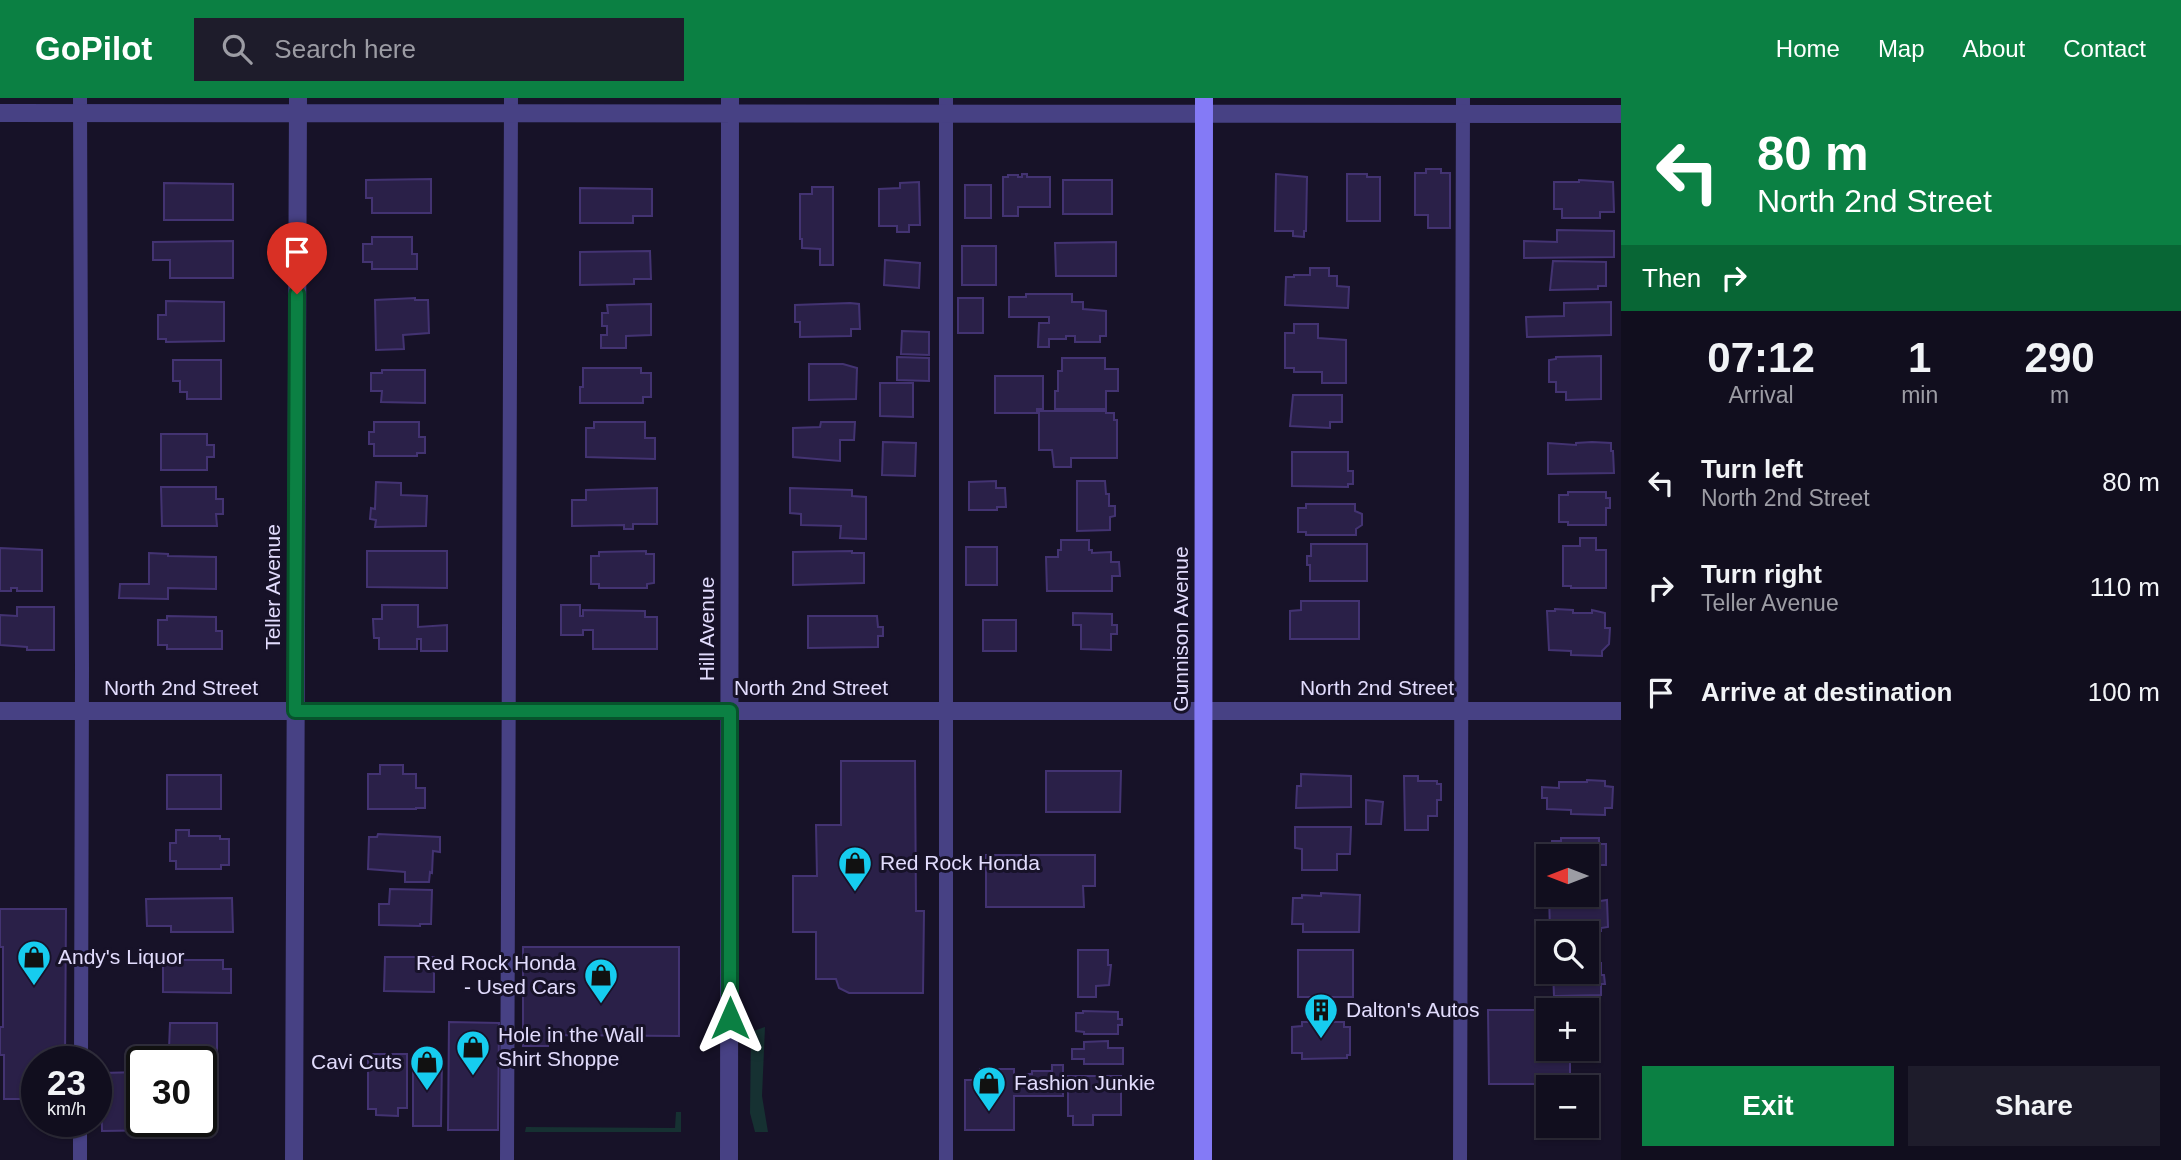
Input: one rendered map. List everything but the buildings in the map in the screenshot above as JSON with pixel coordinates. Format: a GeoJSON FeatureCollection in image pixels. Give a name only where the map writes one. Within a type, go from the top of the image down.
{"type":"FeatureCollection","features":[{"type":"Feature","properties":{"kind":"street","name":"Teller Avenue"},"geometry":{"type":"LineString","coordinates":[[294,1160],[298,105]]}},
{"type":"Feature","properties":{"kind":"street"},"geometry":{"type":"LineString","coordinates":[[0,113],[80,106],[511,105],[1463,106],[1621,114]]}},
{"type":"Feature","properties":{"kind":"street","name":"Hill Avenue"},"geometry":{"type":"LineString","coordinates":[[729,1160],[730,106]]}},
{"type":"Feature","properties":{"kind":"street","name":"Gunnison Avenue"},"geometry":{"type":"LineString","coordinates":[[1203,1160],[1204,106]]}},
{"type":"Feature","properties":{"kind":"street","name":"North 2nd Street"},"geometry":{"type":"LineString","coordinates":[[0,711],[1621,711]]}},
{"type":"Feature","properties":{"kind":"lane"},"geometry":{"type":"LineString","coordinates":[[507,1160],[511,105]]}},
{"type":"Feature","properties":{"kind":"lane"},"geometry":{"type":"LineString","coordinates":[[80,106],[80,1046]]}},
{"type":"Feature","properties":{"kind":"lane"},"geometry":{"type":"LineString","coordinates":[[946,106],[946,1160]]}},
{"type":"Feature","properties":{"kind":"lane"},"geometry":{"type":"LineString","coordinates":[[1460,1160],[1463,106]]}},
{"type":"Feature","properties":{"kind":"lane"},"geometry":{"type":"LineString","coordinates":[[80,1137],[80,1160]]}},
{"type":"Feature","properties":{"kind":"green space"},"geometry":{"type":"Polygon","coordinates":[[[765,1027],[762,1096],[768,1132],[755,1132],[750,1113],[751,1032],[765,1027]]]}},
{"type":"Feature","properties":{"kind":"green space"},"geometry":{"type":"Polygon","coordinates":[[[676,1112],[681,1112],[681,1132],[525,1132],[526,1127],[675,1128],[676,1112]]]}},
{"type":"Feature","properties":{"kind":"place","name":"Red Rock Honda"},"geometry":{"type":"Point","coordinates":[855,893]}},
{"type":"Feature","properties":{"kind":"place","name":"Andy's Liquor"},"geometry":{"type":"Point","coordinates":[34,987]}},
{"type":"Feature","properties":{"kind":"place","name":"Red Rock Honda - Used Cars"},"geometry":{"type":"Point","coordinates":[601,1005]}},
{"type":"Feature","properties":{"kind":"place","name":"Dalton's Autos"},"geometry":{"type":"Point","coordinates":[1321,1040]}},
{"type":"Feature","properties":{"kind":"place","name":"Hole in the Wall Shirt Shoppe"},"geometry":{"type":"Point","coordinates":[473,1077]}},
{"type":"Feature","properties":{"kind":"place","name":"Cavi Cuts"},"geometry":{"type":"Point","coordinates":[427,1092]}},
{"type":"Feature","properties":{"kind":"place","name":"Fashion Junkie"},"geometry":{"type":"Point","coordinates":[989,1113]}},
{"type":"Feature","properties":{"kind":"route"},"geometry":{"type":"LineString","coordinates":[[297,294],[295,711],[730,711],[730,1018]]}}]}
